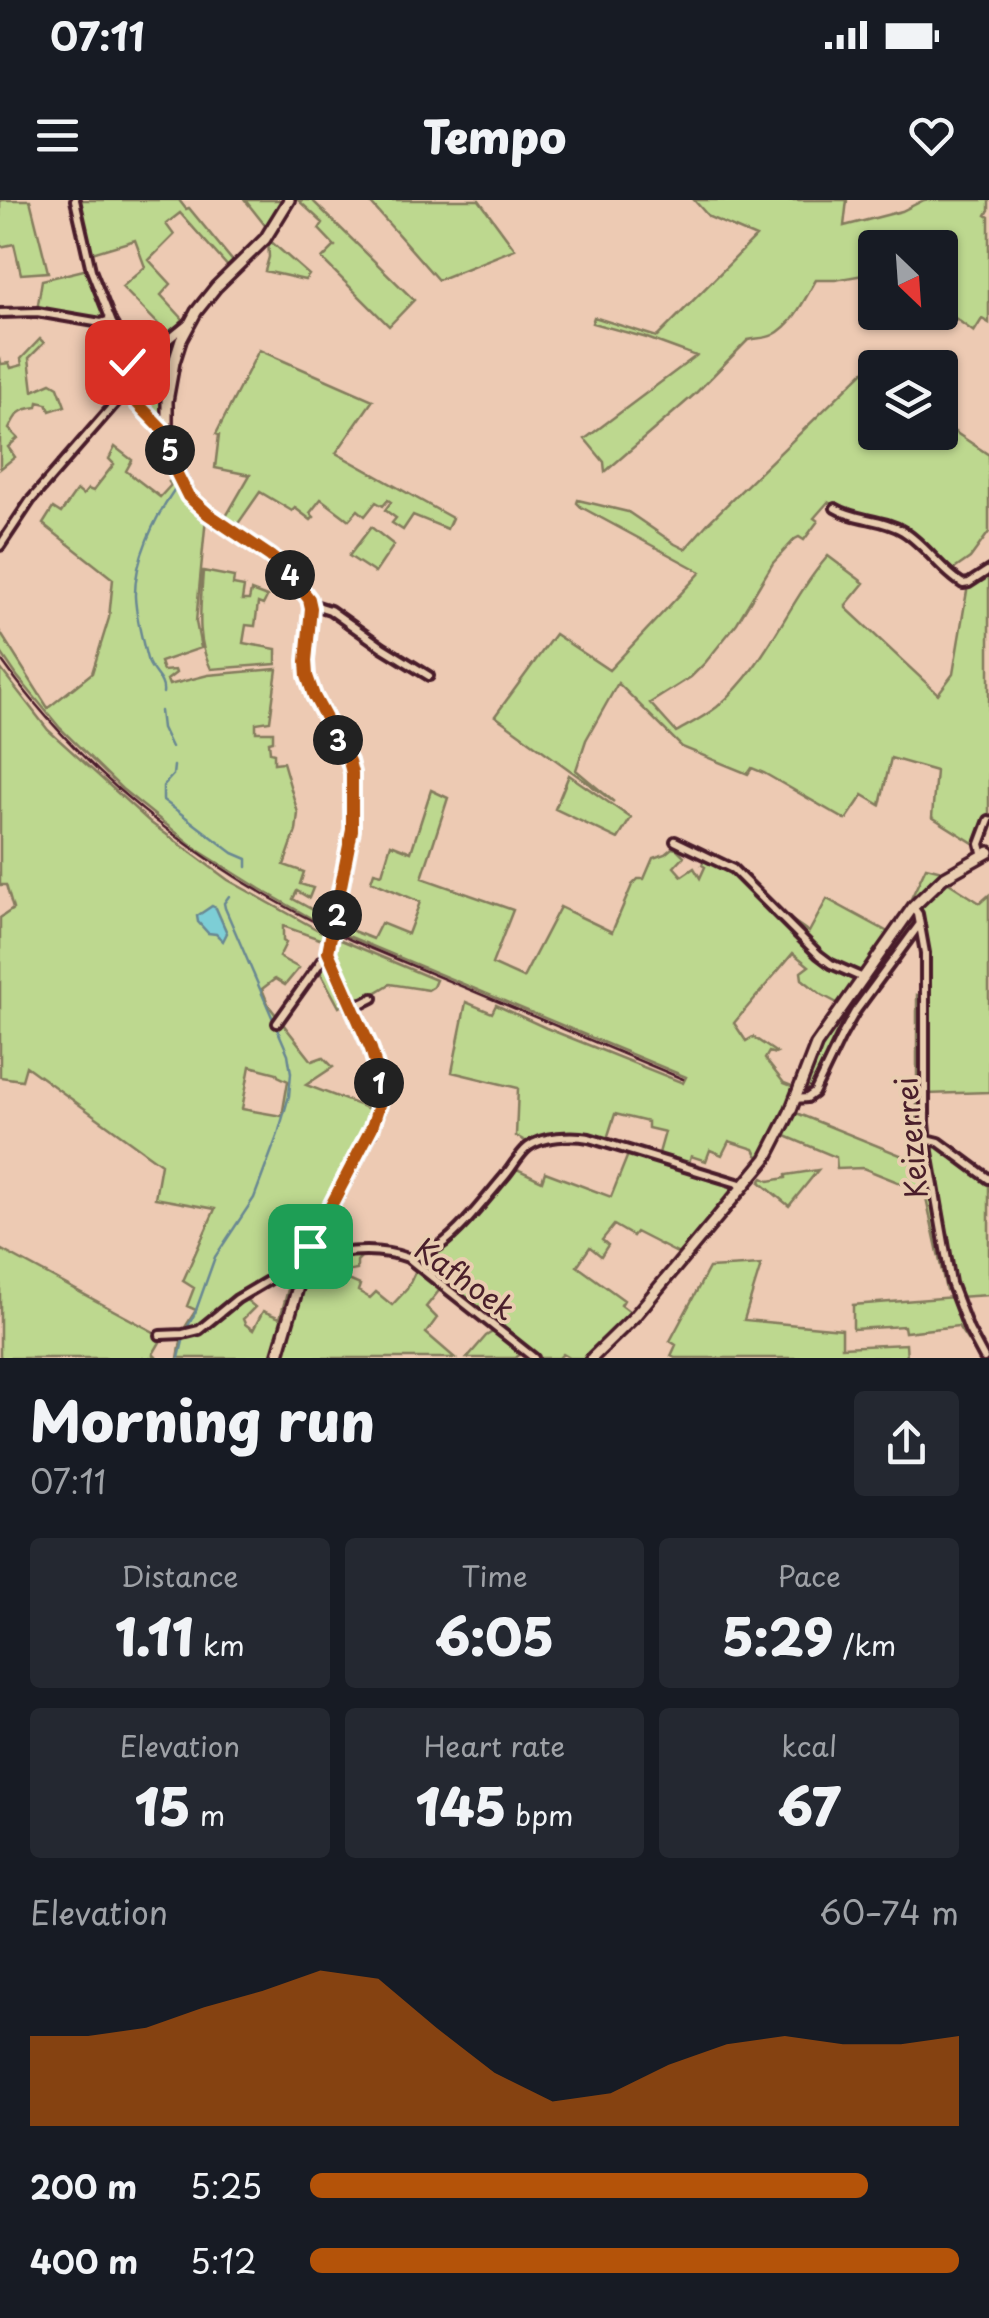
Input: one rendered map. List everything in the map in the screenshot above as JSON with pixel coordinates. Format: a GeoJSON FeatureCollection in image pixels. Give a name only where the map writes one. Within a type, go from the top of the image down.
{"type":"FeatureCollection","features":[{"type":"Feature","properties":{"kind":"main road"},"geometry":{"type":"LineString","coordinates":[[277,1358],[316,1231],[378,1114],[375,1060],[328,948],[352,830],[352,773],[307,676],[311,604],[278,562],[193,502],[175,470],[167,434],[169,379],[190,322],[202,303],[265,239],[290,200]]}},
{"type":"Feature","properties":{"kind":"main road"},"geometry":{"type":"LineString","coordinates":[[592,1358],[635,1316],[766,1159],[796,1099],[816,1044],[913,907],[942,878],[986,854]]}},
{"type":"Feature","properties":{"kind":"street"},"geometry":{"type":"LineString","coordinates":[[75,200],[91,270],[110,320],[129,351],[130,391],[167,434]]}},
{"type":"Feature","properties":{"kind":"street"},"geometry":{"type":"LineString","coordinates":[[0,313],[37,312],[101,323],[110,320]]}},
{"type":"Feature","properties":{"kind":"street"},"geometry":{"type":"LineString","coordinates":[[129,351],[163,342],[190,322]]}},
{"type":"Feature","properties":{"kind":"street"},"geometry":{"type":"LineString","coordinates":[[0,546],[30,501],[130,391]]}},
{"type":"Feature","properties":{"kind":"street"},"geometry":{"type":"LineString","coordinates":[[835,508],[856,518],[901,529],[964,584],[989,570]]}},
{"type":"Feature","properties":{"kind":"street"},"geometry":{"type":"LineString","coordinates":[[311,604],[330,610],[429,676]]}},
{"type":"Feature","properties":{"kind":"street"},"geometry":{"type":"LineString","coordinates":[[986,854],[980,844],[989,820]]}},
{"type":"Feature","properties":{"kind":"street"},"geometry":{"type":"LineString","coordinates":[[676,841],[733,869],[818,955],[864,978]]}},
{"type":"Feature","properties":{"kind":"street","name":"Keizerrei"},"geometry":{"type":"LineString","coordinates":[[913,907],[918,914],[924,953],[927,1140],[951,1283],[984,1358]]}},
{"type":"Feature","properties":{"kind":"street"},"geometry":{"type":"LineString","coordinates":[[796,1099],[814,1093],[855,1012],[920,924]]}},
{"type":"Feature","properties":{"kind":"street"},"geometry":{"type":"LineString","coordinates":[[277,1023],[322,960],[330,956]]}},
{"type":"Feature","properties":{"kind":"street"},"geometry":{"type":"LineString","coordinates":[[352,1005],[374,998]]}},
{"type":"Feature","properties":{"kind":"street"},"geometry":{"type":"LineString","coordinates":[[410,1259],[449,1238],[526,1148],[545,1141],[571,1136],[590,1138],[744,1185]]}},
{"type":"Feature","properties":{"kind":"street"},"geometry":{"type":"LineString","coordinates":[[927,1140],[939,1142],[989,1179]]}},
{"type":"Feature","properties":{"kind":"street","name":"Kafhoek"},"geometry":{"type":"LineString","coordinates":[[160,1335],[199,1330],[237,1299],[305,1262],[365,1251],[388,1252],[410,1259],[534,1358]]}},
{"type":"Feature","properties":{"kind":"green space"},"geometry":{"type":"Polygon","coordinates":[[[0,200],[30,200],[48,272],[21,274],[14,244],[0,247],[0,200]]]}},
{"type":"Feature","properties":{"kind":"green space"},"geometry":{"type":"Polygon","coordinates":[[[78,200],[179,200],[235,264],[230,269],[180,213],[166,224],[174,235],[149,260],[171,284],[161,295],[183,319],[169,335],[122,287],[145,267],[135,240],[89,254],[78,200]]]}},
{"type":"Feature","properties":{"kind":"green space"},"geometry":{"type":"Polygon","coordinates":[[[245,200],[285,200],[268,229],[245,200]]]}},
{"type":"Feature","properties":{"kind":"green space"},"geometry":{"type":"Polygon","coordinates":[[[298,200],[312,200],[414,300],[389,326],[322,259],[335,246],[319,229],[323,223],[298,200]]]}},
{"type":"Feature","properties":{"kind":"green space"},"geometry":{"type":"Polygon","coordinates":[[[368,200],[479,200],[515,249],[438,280],[368,200]]]}},
{"type":"Feature","properties":{"kind":"green space"},"geometry":{"type":"Polygon","coordinates":[[[694,200],[847,200],[844,226],[902,211],[924,200],[989,200],[989,323],[982,319],[974,332],[958,320],[958,230],[858,230],[858,276],[816,280],[787,325],[770,336],[748,340],[695,394],[605,472],[604,462],[585,439],[696,356],[592,323],[594,317],[657,337],[756,237],[709,217],[694,200]]]}},
{"type":"Feature","properties":{"kind":"green space"},"geometry":{"type":"Polygon","coordinates":[[[268,239],[309,275],[305,280],[265,271],[268,239]]]}},
{"type":"Feature","properties":{"kind":"green space"},"geometry":{"type":"Polygon","coordinates":[[[88,269],[106,315],[101,320],[37,310],[42,280],[88,269]]]}},
{"type":"Feature","properties":{"kind":"green space"},"geometry":{"type":"Polygon","coordinates":[[[40,339],[44,343],[29,358],[33,391],[51,383],[58,387],[65,406],[50,411],[47,404],[38,402],[37,407],[19,413],[9,429],[18,438],[8,447],[15,457],[0,469],[0,358],[1,364],[9,363],[11,368],[22,365],[21,359],[40,339]]]}},
{"type":"Feature","properties":{"kind":"green space"},"geometry":{"type":"Polygon","coordinates":[[[173,342],[164,375],[159,422],[132,387],[130,360],[173,342]]]}},
{"type":"Feature","properties":{"kind":"green space"},"geometry":{"type":"Polygon","coordinates":[[[259,350],[373,400],[336,453],[452,518],[447,529],[413,515],[403,530],[392,523],[396,518],[385,510],[391,502],[388,500],[383,506],[376,502],[365,516],[358,510],[349,520],[321,499],[310,513],[314,517],[311,520],[260,492],[235,528],[224,520],[250,475],[215,468],[219,435],[216,434],[259,350]]]}},
{"type":"Feature","properties":{"kind":"green space"},"geometry":{"type":"Polygon","coordinates":[[[858,377],[858,450],[958,450],[958,434],[989,455],[989,532],[970,558],[950,572],[905,528],[845,512],[828,502],[814,518],[818,521],[804,540],[795,539],[773,563],[737,623],[705,663],[691,677],[650,703],[676,732],[717,707],[763,654],[828,556],[864,583],[846,608],[938,694],[953,674],[968,585],[989,573],[989,816],[978,846],[932,817],[936,771],[891,758],[880,805],[863,795],[846,820],[764,773],[752,768],[748,774],[682,747],[618,683],[586,740],[576,770],[614,802],[495,716],[555,634],[609,670],[701,572],[581,507],[578,500],[628,512],[685,549],[858,377]]]}},
{"type":"Feature","properties":{"kind":"green space"},"geometry":{"type":"Polygon","coordinates":[[[115,447],[132,460],[126,471],[160,497],[176,478],[188,504],[206,517],[196,622],[201,648],[160,662],[163,671],[175,670],[167,680],[169,685],[208,675],[277,669],[270,721],[256,723],[256,732],[273,732],[270,752],[274,753],[274,763],[283,762],[298,813],[284,865],[304,872],[300,884],[313,888],[309,898],[297,891],[293,899],[333,921],[330,929],[199,851],[122,789],[60,728],[0,651],[0,632],[48,708],[92,673],[109,618],[113,579],[43,524],[53,508],[61,513],[77,490],[83,495],[88,489],[93,491],[114,464],[109,459],[115,447]]]}},
{"type":"Feature","properties":{"kind":"green space"},"geometry":{"type":"Polygon","coordinates":[[[371,527],[394,545],[375,573],[349,556],[371,527]]]}},
{"type":"Feature","properties":{"kind":"green space"},"geometry":{"type":"Polygon","coordinates":[[[203,571],[234,577],[233,585],[244,587],[242,600],[249,600],[251,591],[267,597],[263,605],[258,603],[255,626],[246,625],[243,643],[276,649],[276,664],[211,669],[201,633],[203,571]]]}},
{"type":"Feature","properties":{"kind":"green space"},"geometry":{"type":"Polygon","coordinates":[[[0,668],[48,730],[151,823],[228,880],[327,935],[325,941],[283,926],[286,943],[279,957],[299,968],[285,985],[275,979],[262,989],[269,1006],[312,1061],[323,1057],[333,1067],[306,1085],[375,1111],[373,1122],[312,1233],[301,1261],[197,1327],[182,1332],[196,1310],[187,1306],[194,1288],[183,1281],[215,1209],[155,1198],[161,1164],[26,1066],[22,1080],[0,1077],[0,918],[13,909],[6,885],[0,885],[0,668]],[[250,1066],[242,1109],[282,1116],[288,1081],[277,1073],[250,1066]]]}},
{"type":"Feature","properties":{"kind":"green space"},"geometry":{"type":"Polygon","coordinates":[[[569,775],[631,818],[618,839],[555,809],[569,775]]]}},
{"type":"Feature","properties":{"kind":"green space"},"geometry":{"type":"Polygon","coordinates":[[[431,790],[448,798],[422,878],[513,910],[492,964],[523,978],[560,907],[612,932],[632,885],[644,879],[653,858],[672,848],[684,856],[674,867],[682,876],[694,868],[700,878],[705,857],[734,874],[827,960],[780,912],[809,932],[827,899],[888,932],[908,905],[926,867],[946,872],[862,973],[852,973],[859,980],[841,1005],[802,979],[801,972],[809,966],[793,953],[734,1023],[746,1041],[753,1037],[777,1053],[769,1052],[765,1059],[784,1083],[797,1088],[763,1158],[754,1149],[729,1141],[722,1155],[710,1150],[706,1161],[691,1156],[688,1166],[658,1157],[665,1132],[648,1128],[648,1122],[615,1114],[606,1142],[576,1135],[529,1143],[516,1136],[518,1088],[452,1072],[466,1002],[492,1013],[496,1005],[683,1083],[686,1077],[336,931],[338,925],[373,939],[381,923],[408,934],[420,902],[371,881],[374,872],[382,874],[391,844],[411,852],[431,790]]]}},
{"type":"Feature","properties":{"kind":"green space"},"geometry":{"type":"Polygon","coordinates":[[[944,880],[980,903],[989,895],[989,1092],[927,1094],[926,944],[919,904],[944,880]]]}},
{"type":"Feature","properties":{"kind":"green space"},"geometry":{"type":"Polygon","coordinates":[[[911,915],[915,917],[909,930],[842,1026],[813,1089],[803,1093],[820,1045],[911,915]]]}},
{"type":"Feature","properties":{"kind":"green space"},"geometry":{"type":"Polygon","coordinates":[[[334,937],[436,980],[433,987],[428,990],[390,984],[356,1001],[332,952],[334,937]]]}},
{"type":"Feature","properties":{"kind":"green space"},"geometry":{"type":"Polygon","coordinates":[[[327,960],[348,1002],[339,1007],[318,968],[327,960]]]}},
{"type":"Feature","properties":{"kind":"green space"},"geometry":{"type":"Polygon","coordinates":[[[917,995],[923,997],[924,1138],[951,1289],[946,1290],[925,1193],[863,1168],[837,1169],[836,1157],[783,1135],[794,1112],[920,1163],[917,995]]]}},
{"type":"Feature","properties":{"kind":"green space"},"geometry":{"type":"Polygon","coordinates":[[[936,1145],[989,1182],[989,1295],[957,1297],[930,1149],[936,1145]]]}},
{"type":"Feature","properties":{"kind":"green space"},"geometry":{"type":"Polygon","coordinates":[[[629,1152],[740,1186],[683,1256],[614,1225],[602,1240],[608,1245],[601,1256],[590,1247],[577,1266],[624,1300],[621,1305],[633,1314],[589,1358],[563,1354],[559,1358],[540,1358],[418,1261],[458,1228],[515,1168],[542,1181],[545,1172],[611,1197],[629,1152]]]}},
{"type":"Feature","properties":{"kind":"green space"},"geometry":{"type":"Polygon","coordinates":[[[818,1170],[789,1206],[760,1182],[763,1178],[769,1181],[818,1170]]]}},
{"type":"Feature","properties":{"kind":"green space"},"geometry":{"type":"Polygon","coordinates":[[[0,1249],[163,1337],[153,1354],[157,1358],[2,1358],[0,1249]]]}},
{"type":"Feature","properties":{"kind":"green space"},"geometry":{"type":"Polygon","coordinates":[[[363,1255],[357,1261],[357,1270],[345,1272],[344,1278],[360,1285],[358,1291],[370,1298],[376,1292],[392,1305],[407,1289],[417,1268],[442,1287],[426,1307],[437,1318],[426,1333],[455,1358],[280,1358],[308,1264],[363,1255]]]}},
{"type":"Feature","properties":{"kind":"green space"},"geometry":{"type":"Polygon","coordinates":[[[761,1265],[744,1320],[842,1329],[842,1347],[906,1344],[907,1358],[671,1356],[676,1345],[670,1341],[709,1268],[761,1265]]]}},
{"type":"Feature","properties":{"kind":"green space"},"geometry":{"type":"Polygon","coordinates":[[[300,1266],[273,1358],[178,1358],[182,1336],[193,1335],[243,1297],[255,1307],[243,1319],[253,1330],[263,1311],[280,1318],[294,1268],[300,1266]]]}},
{"type":"Feature","properties":{"kind":"green space"},"geometry":{"type":"Polygon","coordinates":[[[954,1297],[974,1343],[970,1344],[958,1326],[905,1332],[904,1326],[853,1329],[853,1305],[954,1297]]]}},
{"type":"Feature","properties":{"kind":"green space"},"geometry":{"type":"Polygon","coordinates":[[[496,1330],[522,1352],[516,1358],[467,1358],[486,1336],[496,1330]]]}},
{"type":"Feature","properties":{"kind":"water"},"geometry":{"type":"Polygon","coordinates":[[[212,906],[227,933],[223,941],[198,922],[197,916],[212,906]]]}},
{"type":"Feature","properties":{"kind":"waterway"},"geometry":{"type":"LineString","coordinates":[[110,329],[124,356]]}},
{"type":"Feature","properties":{"kind":"waterway"},"geometry":{"type":"LineString","coordinates":[[130,398],[157,427],[165,445]]}},
{"type":"Feature","properties":{"kind":"waterway"},"geometry":{"type":"LineString","coordinates":[[163,693],[147,659],[135,597],[147,539],[176,487],[169,462]]}},
{"type":"Feature","properties":{"kind":"waterway"},"geometry":{"type":"LineString","coordinates":[[160,711],[162,728],[171,747]]}},
{"type":"Feature","properties":{"kind":"waterway"},"geometry":{"type":"LineString","coordinates":[[174,766],[173,775],[163,786],[163,800],[233,853],[247,859],[247,867]]}},
{"type":"Feature","properties":{"kind":"waterway"},"geometry":{"type":"LineString","coordinates":[[186,1330],[215,1257],[254,1198],[289,1096],[288,1054],[225,908],[229,896]]}},
{"type":"Feature","properties":{"kind":"waterway"},"geometry":{"type":"LineString","coordinates":[[179,1358],[184,1337]]}},
{"type":"Feature","properties":{"kind":"railway"},"geometry":{"type":"LineString","coordinates":[[0,658],[73,746],[114,785],[157,822],[250,886],[351,940],[683,1079]]}},
{"type":"Feature","properties":{"kind":"route"},"geometry":{"type":"LineString","coordinates":[[127,362],[130,391],[167,434],[175,470],[188,496],[286,569],[309,599],[307,676],[352,773],[352,830],[328,952],[371,1049],[378,1073],[379,1105],[372,1127],[310,1246]]}}]}
